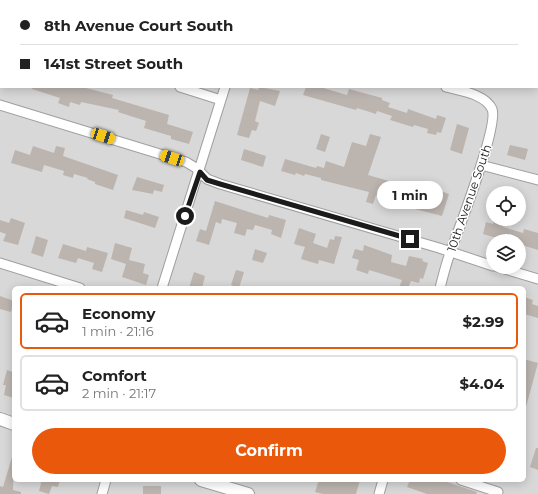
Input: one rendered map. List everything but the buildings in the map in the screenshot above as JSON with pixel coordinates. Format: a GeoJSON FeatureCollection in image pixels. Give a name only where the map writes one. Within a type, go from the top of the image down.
{"type":"FeatureCollection","features":[{"type":"Feature","properties":{"kind":"street"},"geometry":{"type":"LineString","coordinates":[[183,88],[221,100]]}},
{"type":"Feature","properties":{"kind":"street"},"geometry":{"type":"LineString","coordinates":[[163,286],[200,172],[225,88]]}},
{"type":"Feature","properties":{"kind":"street","name":"10th Avenue South"},"geometry":{"type":"LineString","coordinates":[[441,286],[450,252],[457,238],[481,165],[493,123],[493,113],[491,107],[483,99],[449,88]]}},
{"type":"Feature","properties":{"kind":"street"},"geometry":{"type":"LineString","coordinates":[[0,105],[186,162],[200,172],[207,180],[486,264]]}},
{"type":"Feature","properties":{"kind":"street"},"geometry":{"type":"LineString","coordinates":[[481,165],[538,180]]}},
{"type":"Feature","properties":{"kind":"street"},"geometry":{"type":"LineString","coordinates":[[0,263],[74,286]]}},
{"type":"Feature","properties":{"kind":"street"},"geometry":{"type":"LineString","coordinates":[[521,274],[538,279]]}},
{"type":"Feature","properties":{"kind":"street"},"geometry":{"type":"LineString","coordinates":[[0,419],[12,423]]}},
{"type":"Feature","properties":{"kind":"street"},"geometry":{"type":"LineString","coordinates":[[102,494],[105,482]]}},
{"type":"Feature","properties":{"kind":"street"},"geometry":{"type":"LineString","coordinates":[[208,482],[248,494]]}},
{"type":"Feature","properties":{"kind":"street"},"geometry":{"type":"LineString","coordinates":[[379,494],[382,482]]}},
{"type":"Feature","properties":{"kind":"street"},"geometry":{"type":"LineString","coordinates":[[467,482],[498,492]]}},
{"type":"Feature","properties":{"kind":"shaded area"},"geometry":{"type":"Polygon","coordinates":[[[0,88],[538,88],[538,494],[0,494],[0,88]]]}},
{"type":"Feature","properties":{"kind":"route"},"geometry":{"type":"LineString","coordinates":[[185,216],[200,172],[207,180],[410,239]]}}]}
